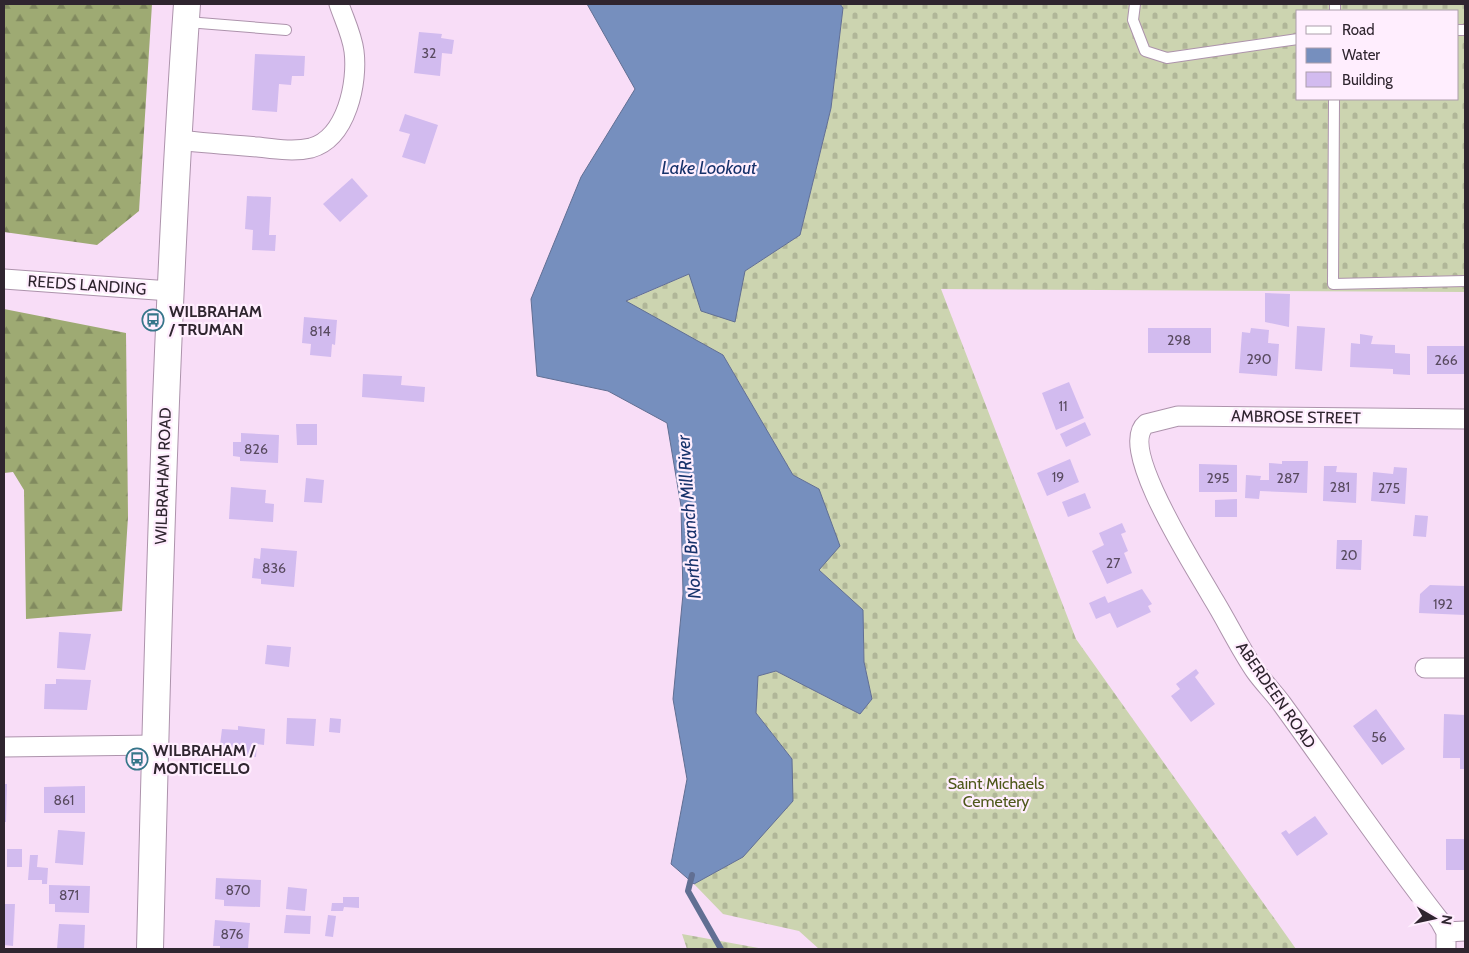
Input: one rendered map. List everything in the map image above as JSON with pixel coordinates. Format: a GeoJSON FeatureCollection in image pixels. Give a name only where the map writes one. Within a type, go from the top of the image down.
{"type":"FeatureCollection","features":[{"type":"Feature","properties":{"kind":"main road","name":"WILBRAHAM ROAD"},"geometry":{"type":"LineString","coordinates":[[150,949],[160,530],[170,290],[186,13]]}},
{"type":"Feature","properties":{"kind":"street"},"geometry":{"type":"LineString","coordinates":[[178,140],[289,150],[309,148],[324,142],[340,122],[355,76],[354,49],[339,4]]}},
{"type":"Feature","properties":{"kind":"street","name":"REEDS LANDING"},"geometry":{"type":"LineString","coordinates":[[4,279],[170,290]]}},
{"type":"Feature","properties":{"kind":"street","name":"AMBROSE STREET"},"geometry":{"type":"LineString","coordinates":[[1139,439],[1142,427],[1146,424],[1178,416],[1465,419]]}},
{"type":"Feature","properties":{"kind":"street","name":"ABERDEEN ROAD"},"geometry":{"type":"LineString","coordinates":[[1139,439],[1144,465],[1163,510],[1256,672],[1281,703],[1348,798],[1440,921],[1446,940]]}},
{"type":"Feature","properties":{"kind":"street"},"geometry":{"type":"LineString","coordinates":[[1425,668],[1465,668]]}},
{"type":"Feature","properties":{"kind":"street"},"geometry":{"type":"LineString","coordinates":[[4,747],[155,745]]}},
{"type":"Feature","properties":{"kind":"street"},"geometry":{"type":"LineString","coordinates":[[1446,940],[1465,931]]}},
{"type":"Feature","properties":{"kind":"lane"},"geometry":{"type":"LineString","coordinates":[[1135,4],[1133,20],[1145,51],[1167,58],[1296,38]]}},
{"type":"Feature","properties":{"kind":"lane"},"geometry":{"type":"LineString","coordinates":[[186,13],[286,30]]}},
{"type":"Feature","properties":{"kind":"lane"},"geometry":{"type":"LineString","coordinates":[[1334,100],[1333,284],[1465,282]]}},
{"type":"Feature","properties":{"kind":"green space"},"geometry":{"type":"Polygon","coordinates":[[[4,4],[152,4],[139,211],[97,245],[4,232],[4,4]]]}},
{"type":"Feature","properties":{"kind":"green space","name":"Saint Michaels Cemetery"},"geometry":{"type":"Polygon","coordinates":[[[840,4],[1465,4],[1465,292],[941,289],[1076,639],[1296,949],[819,949],[799,931],[723,914],[694,884],[743,857],[792,759],[756,713],[758,676],[776,671],[860,714],[872,699],[864,662],[863,611],[819,570],[819,489],[793,475],[723,355],[625,302],[689,274],[745,271],[800,235],[831,108],[843,8],[840,4]]]}},
{"type":"Feature","properties":{"kind":"green space"},"geometry":{"type":"Polygon","coordinates":[[[4,309],[126,333],[128,517],[122,611],[26,619],[24,490],[13,472],[4,473],[4,309]]]}},
{"type":"Feature","properties":{"kind":"green space"},"geometry":{"type":"Polygon","coordinates":[[[682,934],[764,949],[687,949],[682,934]]]}},
{"type":"Feature","properties":{"kind":"water","name":"Lake Lookout"},"geometry":{"type":"Polygon","coordinates":[[[587,4],[840,4],[843,8],[831,108],[800,235],[745,271],[735,322],[701,311],[689,274],[626,301],[723,355],[793,475],[819,489],[840,546],[819,570],[863,610],[864,662],[872,699],[860,714],[776,671],[758,676],[756,713],[792,759],[793,801],[743,857],[694,884],[671,864],[687,779],[673,699],[683,594],[681,506],[667,423],[608,391],[537,376],[531,299],[581,177],[635,89],[587,4]]]}},
{"type":"Feature","properties":{"kind":"building"},"geometry":{"type":"Polygon","coordinates":[[[419,32],[442,34],[441,38],[454,40],[452,54],[442,53],[440,76],[414,73],[419,32]]]}},
{"type":"Feature","properties":{"kind":"building"},"geometry":{"type":"Polygon","coordinates":[[[255,54],[305,56],[304,76],[292,76],[291,85],[279,84],[277,112],[252,110],[255,54]]]}},
{"type":"Feature","properties":{"kind":"building"},"geometry":{"type":"Polygon","coordinates":[[[405,114],[438,125],[425,164],[402,157],[410,134],[399,131],[405,114]]]}},
{"type":"Feature","properties":{"kind":"building"},"geometry":{"type":"Polygon","coordinates":[[[352,178],[368,196],[340,222],[323,204],[352,178]]]}},
{"type":"Feature","properties":{"kind":"building"},"geometry":{"type":"Polygon","coordinates":[[[247,196],[271,197],[269,235],[276,235],[275,251],[252,250],[253,230],[245,229],[247,196]]]}},
{"type":"Feature","properties":{"kind":"building"},"geometry":{"type":"Polygon","coordinates":[[[1265,293],[1290,294],[1289,327],[1265,322],[1265,293]]]}},
{"type":"Feature","properties":{"kind":"building"},"geometry":{"type":"Polygon","coordinates":[[[304,317],[337,320],[335,345],[332,344],[331,357],[310,355],[311,344],[302,343],[304,317]]]}},
{"type":"Feature","properties":{"kind":"building"},"geometry":{"type":"Polygon","coordinates":[[[1297,326],[1325,328],[1322,371],[1295,369],[1297,326]]]}},
{"type":"Feature","properties":{"kind":"building"},"geometry":{"type":"Polygon","coordinates":[[[1148,328],[1211,328],[1211,353],[1148,353],[1148,328]]]}},
{"type":"Feature","properties":{"kind":"building"},"geometry":{"type":"Polygon","coordinates":[[[1251,328],[1269,330],[1268,343],[1279,344],[1277,376],[1239,373],[1242,332],[1250,333],[1251,328]]]}},
{"type":"Feature","properties":{"kind":"building"},"geometry":{"type":"Polygon","coordinates":[[[1360,334],[1373,336],[1371,344],[1395,345],[1395,353],[1410,354],[1410,375],[1393,374],[1393,369],[1350,367],[1351,343],[1360,344],[1360,334]]]}},
{"type":"Feature","properties":{"kind":"building"},"geometry":{"type":"Polygon","coordinates":[[[1427,346],[1465,346],[1465,374],[1427,374],[1427,346]]]}},
{"type":"Feature","properties":{"kind":"building"},"geometry":{"type":"Polygon","coordinates":[[[363,374],[402,376],[401,385],[425,387],[424,402],[362,397],[363,374]]]}},
{"type":"Feature","properties":{"kind":"building"},"geometry":{"type":"Polygon","coordinates":[[[1069,382],[1084,418],[1056,430],[1042,393],[1069,382]]]}},
{"type":"Feature","properties":{"kind":"building"},"geometry":{"type":"Polygon","coordinates":[[[1085,422],[1091,435],[1066,447],[1060,434],[1085,422]]]}},
{"type":"Feature","properties":{"kind":"building"},"geometry":{"type":"Polygon","coordinates":[[[296,424],[317,424],[317,445],[297,445],[296,424]]]}},
{"type":"Feature","properties":{"kind":"building"},"geometry":{"type":"Polygon","coordinates":[[[241,433],[279,435],[278,463],[240,461],[240,457],[233,456],[233,442],[241,442],[241,433]]]}},
{"type":"Feature","properties":{"kind":"building"},"geometry":{"type":"Polygon","coordinates":[[[1070,459],[1079,482],[1047,496],[1037,473],[1070,459]]]}},
{"type":"Feature","properties":{"kind":"building"},"geometry":{"type":"Polygon","coordinates":[[[1282,461],[1308,461],[1307,493],[1260,491],[1259,499],[1245,498],[1246,475],[1261,476],[1260,480],[1269,480],[1269,463],[1282,464],[1282,461]]]}},
{"type":"Feature","properties":{"kind":"building"},"geometry":{"type":"Polygon","coordinates":[[[1199,464],[1237,465],[1237,492],[1199,492],[1199,464]]]}},
{"type":"Feature","properties":{"kind":"building"},"geometry":{"type":"Polygon","coordinates":[[[1324,466],[1337,466],[1336,472],[1357,473],[1356,503],[1323,501],[1324,466]]]}},
{"type":"Feature","properties":{"kind":"building"},"geometry":{"type":"Polygon","coordinates":[[[1394,467],[1407,468],[1405,504],[1371,501],[1373,472],[1393,474],[1394,467]]]}},
{"type":"Feature","properties":{"kind":"building"},"geometry":{"type":"Polygon","coordinates":[[[306,478],[324,480],[322,503],[304,502],[306,478]]]}},
{"type":"Feature","properties":{"kind":"building"},"geometry":{"type":"Polygon","coordinates":[[[231,487],[266,490],[265,503],[274,504],[273,522],[229,519],[231,487]]]}},
{"type":"Feature","properties":{"kind":"building"},"geometry":{"type":"Polygon","coordinates":[[[1085,493],[1091,508],[1068,517],[1062,502],[1085,493]]]}},
{"type":"Feature","properties":{"kind":"building"},"geometry":{"type":"Polygon","coordinates":[[[1237,499],[1237,517],[1215,517],[1215,500],[1237,499]]]}},
{"type":"Feature","properties":{"kind":"building"},"geometry":{"type":"Polygon","coordinates":[[[1415,515],[1428,516],[1426,537],[1413,536],[1415,515]]]}},
{"type":"Feature","properties":{"kind":"building"},"geometry":{"type":"Polygon","coordinates":[[[1122,523],[1126,532],[1121,534],[1128,551],[1124,553],[1132,573],[1107,584],[1092,551],[1104,545],[1099,533],[1122,523]]]}},
{"type":"Feature","properties":{"kind":"building"},"geometry":{"type":"Polygon","coordinates":[[[1337,540],[1362,540],[1361,570],[1336,569],[1337,540]]]}},
{"type":"Feature","properties":{"kind":"building"},"geometry":{"type":"Polygon","coordinates":[[[261,548],[297,551],[294,587],[261,584],[261,579],[252,578],[254,558],[260,559],[261,548]]]}},
{"type":"Feature","properties":{"kind":"building"},"geometry":{"type":"Polygon","coordinates":[[[1430,585],[1465,586],[1465,615],[1419,613],[1420,594],[1430,585]]]}},
{"type":"Feature","properties":{"kind":"building"},"geometry":{"type":"Polygon","coordinates":[[[1142,589],[1152,604],[1148,606],[1151,612],[1117,628],[1110,613],[1096,619],[1089,603],[1105,596],[1108,603],[1142,589]]]}},
{"type":"Feature","properties":{"kind":"building"},"geometry":{"type":"Polygon","coordinates":[[[59,632],[91,634],[85,670],[57,668],[59,632]]]}},
{"type":"Feature","properties":{"kind":"building"},"geometry":{"type":"Polygon","coordinates":[[[267,645],[291,647],[289,667],[265,664],[267,645]]]}},
{"type":"Feature","properties":{"kind":"building"},"geometry":{"type":"Polygon","coordinates":[[[1196,669],[1199,673],[1195,677],[1215,704],[1191,722],[1171,696],[1180,689],[1176,684],[1196,669]]]}},
{"type":"Feature","properties":{"kind":"building"},"geometry":{"type":"Polygon","coordinates":[[[56,679],[91,680],[87,710],[44,709],[45,684],[56,684],[56,679]]]}},
{"type":"Feature","properties":{"kind":"building"},"geometry":{"type":"Polygon","coordinates":[[[1376,709],[1405,749],[1382,765],[1353,726],[1376,709]]]}},
{"type":"Feature","properties":{"kind":"building"},"geometry":{"type":"Polygon","coordinates":[[[1444,714],[1465,715],[1465,769],[1460,769],[1460,758],[1443,758],[1444,714]]]}},
{"type":"Feature","properties":{"kind":"building"},"geometry":{"type":"Polygon","coordinates":[[[287,718],[316,719],[314,746],[286,744],[287,718]]]}},
{"type":"Feature","properties":{"kind":"building"},"geometry":{"type":"Polygon","coordinates":[[[330,718],[341,719],[340,733],[329,732],[330,718]]]}},
{"type":"Feature","properties":{"kind":"building"},"geometry":{"type":"Polygon","coordinates":[[[238,726],[265,729],[264,745],[257,744],[256,757],[219,753],[222,729],[238,730],[238,726]]]}},
{"type":"Feature","properties":{"kind":"building"},"geometry":{"type":"Polygon","coordinates":[[[4,784],[7,784],[6,822],[4,822],[4,784]]]}},
{"type":"Feature","properties":{"kind":"building"},"geometry":{"type":"Polygon","coordinates":[[[85,786],[85,813],[44,813],[44,787],[85,786]]]}},
{"type":"Feature","properties":{"kind":"building"},"geometry":{"type":"Polygon","coordinates":[[[1315,816],[1328,834],[1297,856],[1281,833],[1286,830],[1289,834],[1315,816]]]}},
{"type":"Feature","properties":{"kind":"building"},"geometry":{"type":"Polygon","coordinates":[[[58,830],[85,832],[83,865],[55,863],[58,830]]]}},
{"type":"Feature","properties":{"kind":"building"},"geometry":{"type":"Polygon","coordinates":[[[1446,839],[1465,839],[1465,870],[1446,870],[1446,839]]]}},
{"type":"Feature","properties":{"kind":"building"},"geometry":{"type":"Polygon","coordinates":[[[7,849],[22,849],[22,867],[7,867],[7,849]]]}},
{"type":"Feature","properties":{"kind":"building"},"geometry":{"type":"Polygon","coordinates":[[[30,855],[38,855],[37,867],[48,868],[47,884],[42,884],[42,880],[28,880],[30,855]]]}},
{"type":"Feature","properties":{"kind":"building"},"geometry":{"type":"Polygon","coordinates":[[[216,878],[261,880],[260,907],[224,906],[224,900],[215,899],[216,878]]]}},
{"type":"Feature","properties":{"kind":"building"},"geometry":{"type":"Polygon","coordinates":[[[49,885],[90,886],[89,913],[55,912],[55,904],[49,904],[49,885]]]}},
{"type":"Feature","properties":{"kind":"building"},"geometry":{"type":"Polygon","coordinates":[[[288,887],[307,889],[305,911],[286,909],[288,887]]]}},
{"type":"Feature","properties":{"kind":"building"},"geometry":{"type":"Polygon","coordinates":[[[343,897],[359,897],[359,908],[344,907],[343,911],[331,911],[332,903],[343,903],[343,897]]]}},
{"type":"Feature","properties":{"kind":"building"},"geometry":{"type":"Polygon","coordinates":[[[4,904],[15,904],[13,946],[4,945],[4,904]]]}},
{"type":"Feature","properties":{"kind":"building"},"geometry":{"type":"Polygon","coordinates":[[[286,915],[311,916],[310,934],[284,933],[286,915]]]}},
{"type":"Feature","properties":{"kind":"building"},"geometry":{"type":"Polygon","coordinates":[[[328,915],[336,916],[333,937],[325,936],[328,915]]]}},
{"type":"Feature","properties":{"kind":"building"},"geometry":{"type":"Polygon","coordinates":[[[215,920],[250,923],[248,949],[220,949],[220,946],[213,946],[215,920]]]}},
{"type":"Feature","properties":{"kind":"building"},"geometry":{"type":"Polygon","coordinates":[[[59,924],[85,925],[84,949],[57,949],[59,924]]]}},
{"type":"Feature","properties":{"kind":"waterway","name":"North Branch Mill River"},"geometry":{"type":"LineString","coordinates":[[692,875],[688,891],[721,949]]}},
{"type":"Feature","properties":{"kind":"place","name":"WILBRAHAM / TRUMAN"},"geometry":{"type":"Point","coordinates":[153,320]}},
{"type":"Feature","properties":{"kind":"place","name":"WILBRAHAM / MONTICELLO"},"geometry":{"type":"Point","coordinates":[137,759]}}]}
